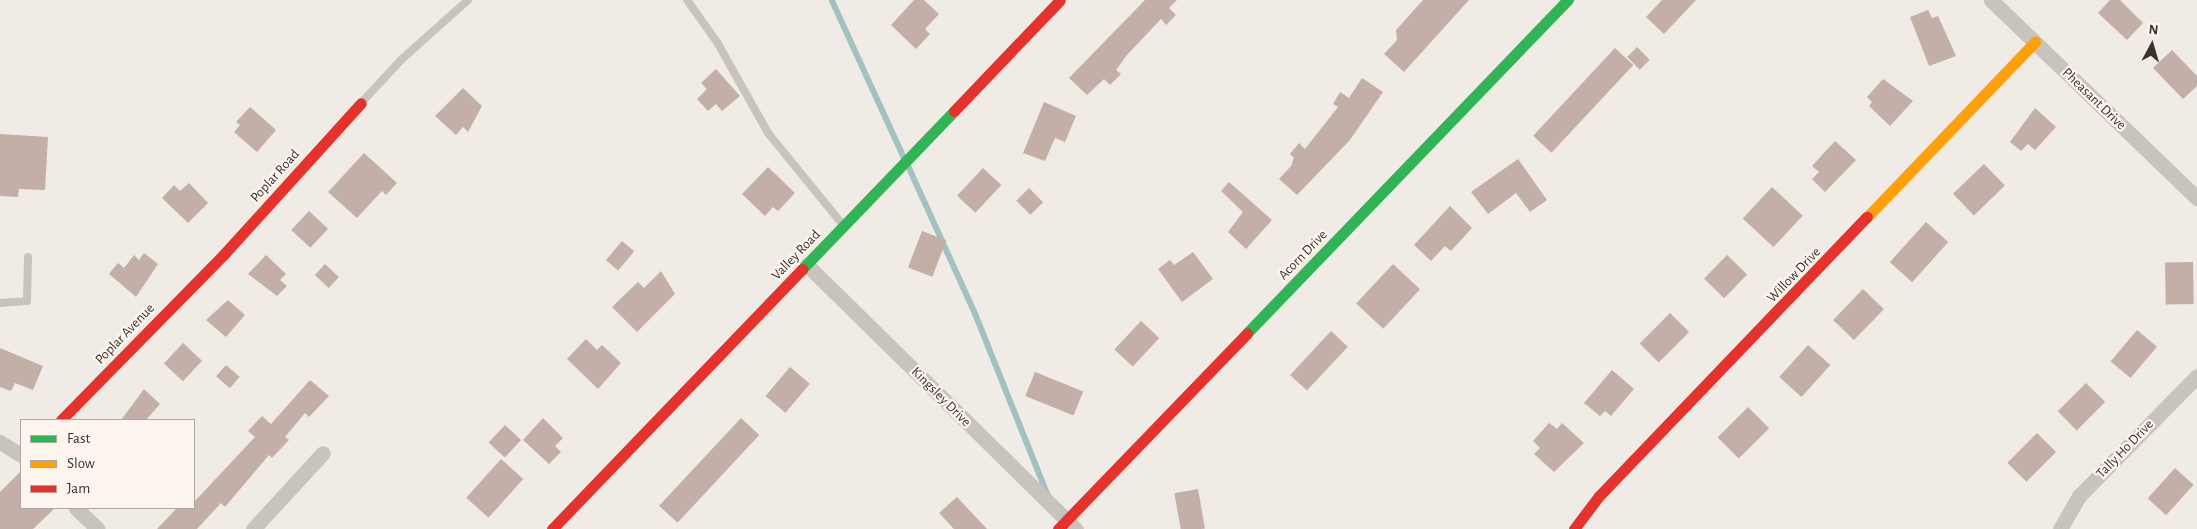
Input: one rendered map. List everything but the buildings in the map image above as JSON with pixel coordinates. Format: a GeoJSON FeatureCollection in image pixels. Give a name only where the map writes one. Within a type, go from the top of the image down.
{"type":"FeatureCollection","features":[{"type":"Feature","properties":{"kind":"street","name":"Valley Road"},"geometry":{"type":"LineString","coordinates":[[552,529],[1060,0]]}},
{"type":"Feature","properties":{"kind":"street","name":"Acorn Drive"},"geometry":{"type":"LineString","coordinates":[[1067,526],[1568,0]]}},
{"type":"Feature","properties":{"kind":"street","name":"Pheasant Drive"},"geometry":{"type":"LineString","coordinates":[[1991,0],[2197,198]]}},
{"type":"Feature","properties":{"kind":"street","name":"Willow Drive"},"geometry":{"type":"LineString","coordinates":[[1574,529],[1598,496],[2034,42]]}},
{"type":"Feature","properties":{"kind":"street","name":"Poplar Road"},"geometry":{"type":"LineString","coordinates":[[210,268],[361,104]]}},
{"type":"Feature","properties":{"kind":"street","name":"Kingsley Drive"},"geometry":{"type":"LineString","coordinates":[[807,265],[1067,526]]}},
{"type":"Feature","properties":{"kind":"street","name":"Poplar Avenue"},"geometry":{"type":"LineString","coordinates":[[62,419],[210,268]]}},
{"type":"Feature","properties":{"kind":"street","name":"Tally Ho Drive"},"geometry":{"type":"LineString","coordinates":[[2060,529],[2079,496],[2197,376]]}},
{"type":"Feature","properties":{"kind":"street"},"geometry":{"type":"LineString","coordinates":[[0,442],[20,454]]}},
{"type":"Feature","properties":{"kind":"street"},"geometry":{"type":"LineString","coordinates":[[252,529],[323,453]]}},
{"type":"Feature","properties":{"kind":"street"},"geometry":{"type":"LineString","coordinates":[[77,509],[98,529]]}},
{"type":"Feature","properties":{"kind":"lane"},"geometry":{"type":"LineString","coordinates":[[361,104],[402,59],[468,0]]}},
{"type":"Feature","properties":{"kind":"lane"},"geometry":{"type":"LineString","coordinates":[[687,0],[717,42],[768,133],[844,226]]}},
{"type":"Feature","properties":{"kind":"lane"},"geometry":{"type":"LineString","coordinates":[[0,303],[27,301],[28,257]]}},
{"type":"Feature","properties":{"kind":"waterway"},"geometry":{"type":"LineString","coordinates":[[832,0],[904,157]]}},
{"type":"Feature","properties":{"kind":"waterway"},"geometry":{"type":"LineString","coordinates":[[908,165],[976,315],[1048,495]]}},
{"type":"Feature","properties":{"kind":"traffic: fast"},"geometry":{"type":"LineString","coordinates":[[1247,333],[1568,0]]}},
{"type":"Feature","properties":{"kind":"traffic: fast"},"geometry":{"type":"LineString","coordinates":[[802,269],[954,111]]}},
{"type":"Feature","properties":{"kind":"traffic: slow"},"geometry":{"type":"LineString","coordinates":[[1867,217],[2035,42]]}},
{"type":"Feature","properties":{"kind":"traffic: jam"},"geometry":{"type":"LineString","coordinates":[[954,111],[1060,0]]}},
{"type":"Feature","properties":{"kind":"traffic: jam"},"geometry":{"type":"LineString","coordinates":[[62,419],[225,253],[361,103]]}},
{"type":"Feature","properties":{"kind":"traffic: jam"},"geometry":{"type":"LineString","coordinates":[[1574,529],[1599,496],[1867,217]]}},
{"type":"Feature","properties":{"kind":"traffic: jam"},"geometry":{"type":"LineString","coordinates":[[552,529],[802,269]]}},
{"type":"Feature","properties":{"kind":"traffic: jam"},"geometry":{"type":"LineString","coordinates":[[1058,529],[1247,333]]}}]}
